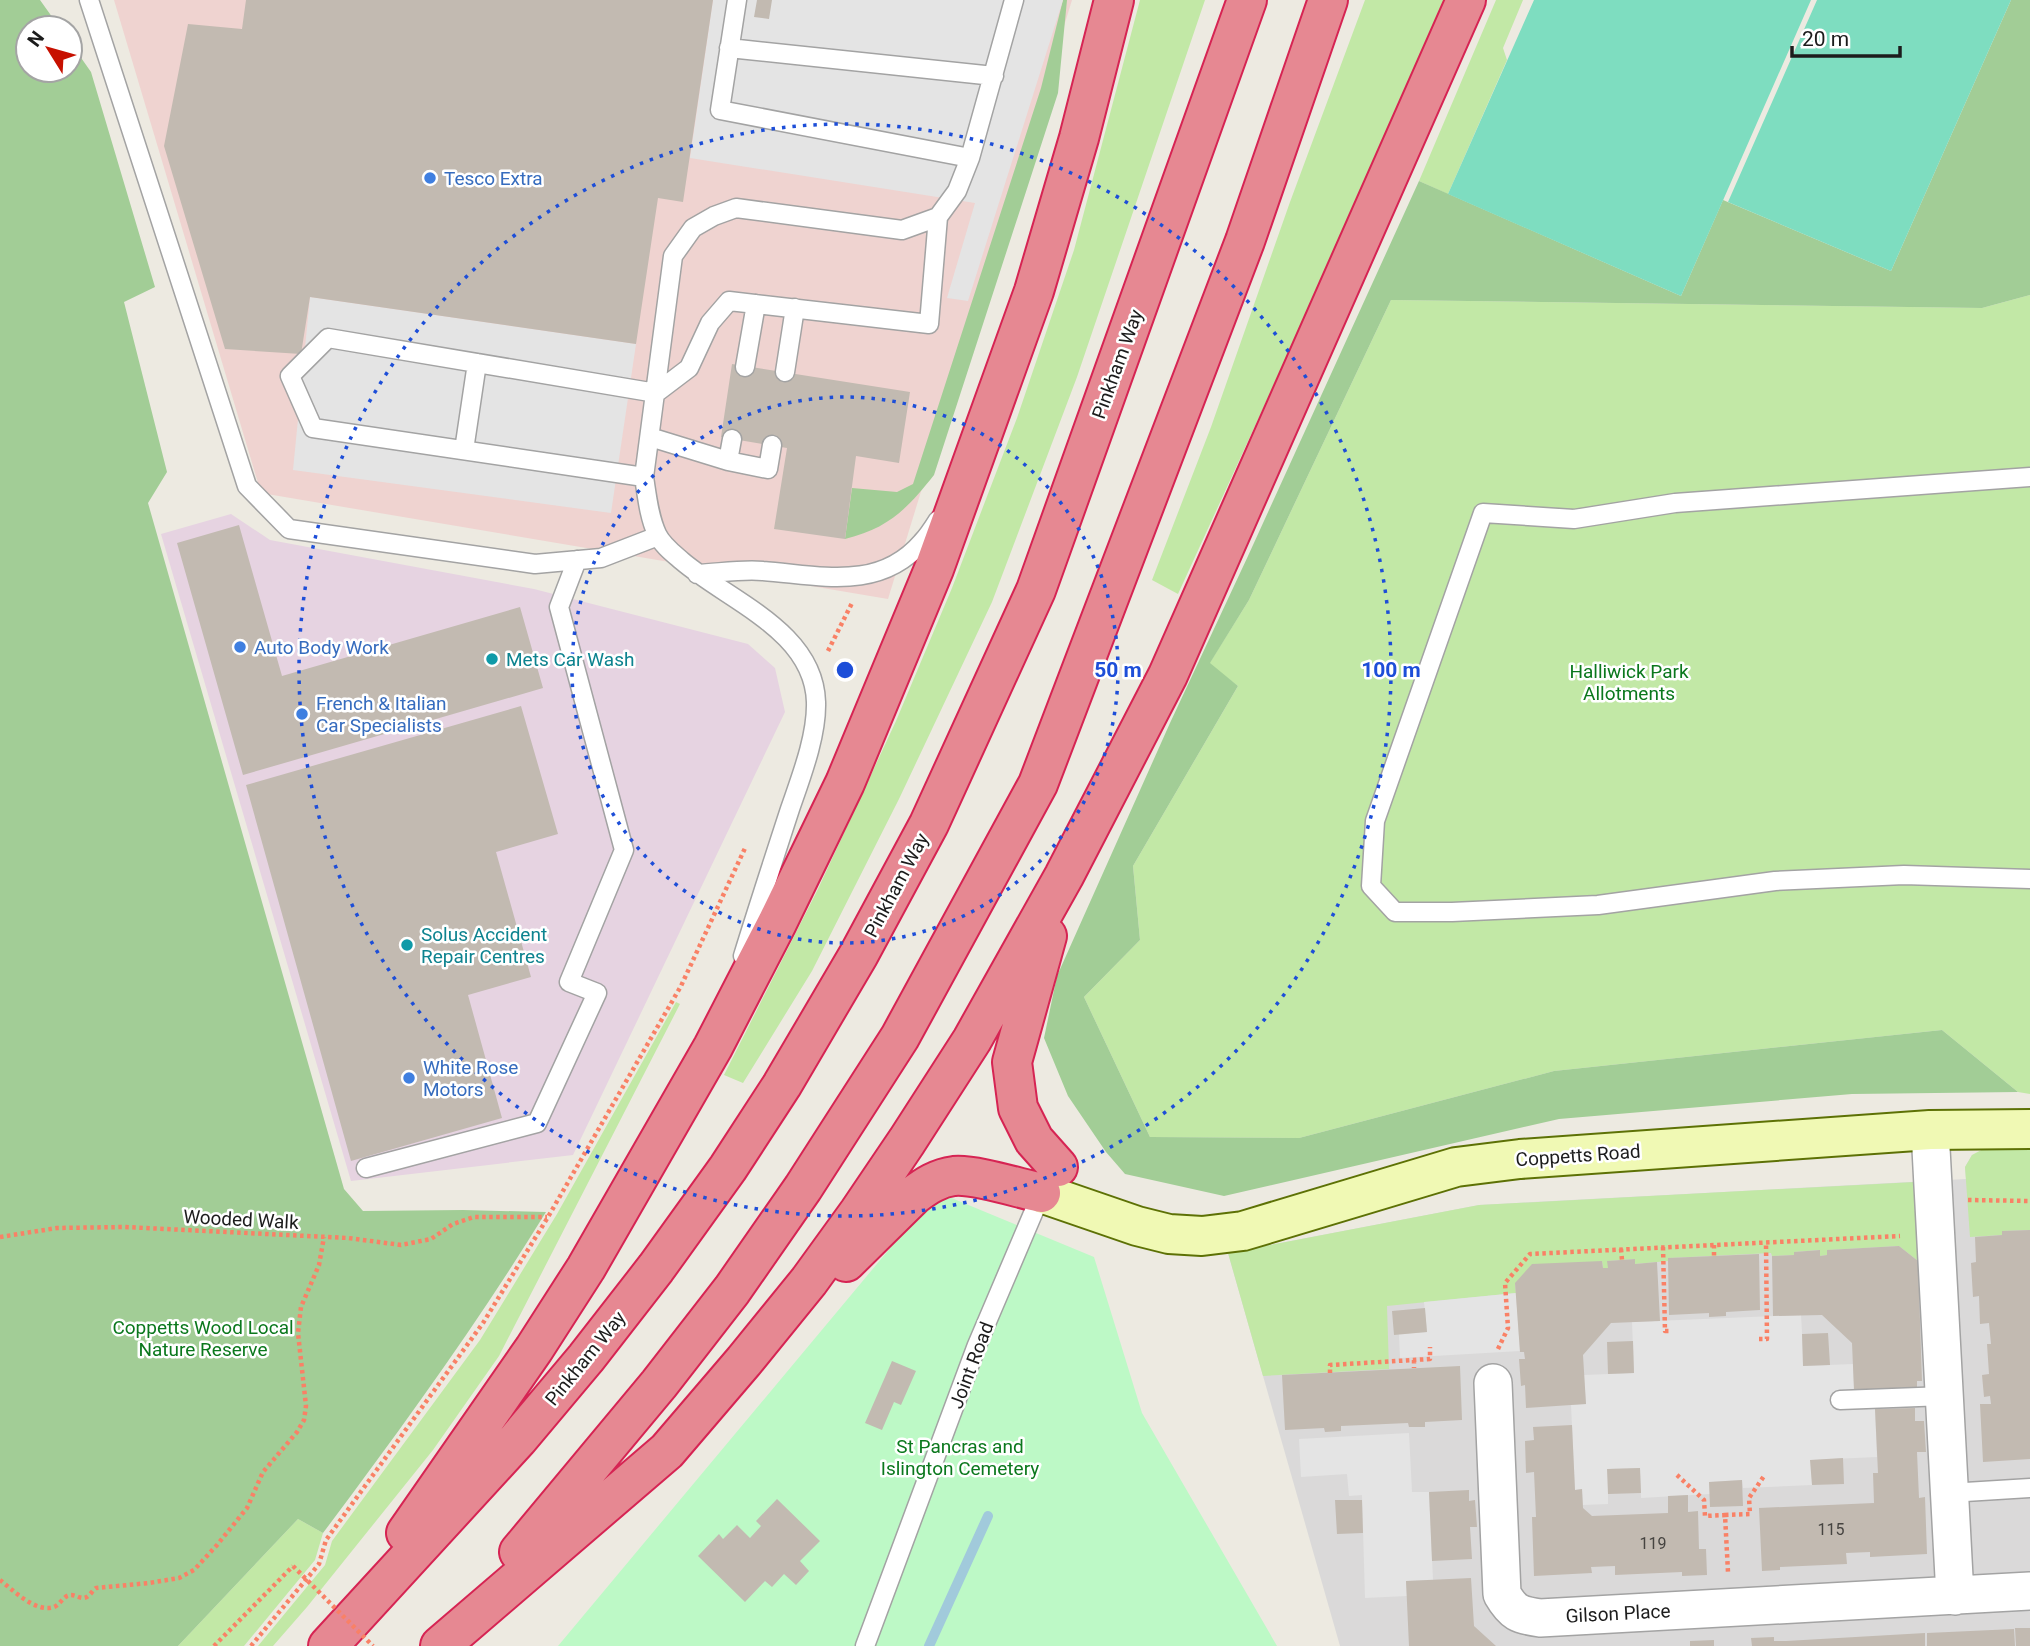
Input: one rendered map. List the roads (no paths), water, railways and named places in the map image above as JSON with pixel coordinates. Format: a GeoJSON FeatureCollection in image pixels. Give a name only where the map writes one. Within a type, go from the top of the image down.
{"type":"FeatureCollection","features":[{"type":"Feature","properties":{"kind":"highway"},"geometry":{"type":"LineString","coordinates":[[327,1646],[534,1349],[586,1268],[713,1047],[845,783],[893,670],[966,483],[1034,291],[1079,138],[1114,0]]}},
{"type":"Feature","properties":{"kind":"highway","name":"Pinkham Way"},"geometry":{"type":"LineString","coordinates":[[327,1646],[518,1439],[656,1268],[728,1168],[782,1085],[859,954],[929,824],[1036,590],[1247,0]]}},
{"type":"Feature","properties":{"kind":"highway"},"geometry":{"type":"LineString","coordinates":[[439,1646],[659,1384],[764,1245],[900,1038],[1038,784],[1245,241],[1328,0]]}},
{"type":"Feature","properties":{"kind":"highway"},"geometry":{"type":"LineString","coordinates":[[439,1646],[667,1451],[809,1281],[859,1212],[972,1040],[1063,876],[1168,675],[1466,0]]}},
{"type":"Feature","properties":{"kind":"highway"},"geometry":{"type":"LineString","coordinates":[[744,1361],[893,1214],[926,1186],[939,1179],[955,1176],[1049,1180],[1018,1108],[1012,1062],[1063,876]]}},
{"type":"Feature","properties":{"kind":"street","name":"Coppetts Road"},"geometry":{"type":"LineString","coordinates":[[1049,1180],[1137,1226],[1169,1234],[1202,1236],[1243,1231],[1456,1167],[1930,1130],[2030,1129]]}},
{"type":"Feature","properties":{"kind":"street"},"geometry":{"type":"LineString","coordinates":[[1930,1130],[1955,1596]]}},
{"type":"Feature","properties":{"kind":"street","name":"Gilson Place"},"geometry":{"type":"LineString","coordinates":[[1493,1371],[1502,1594],[1510,1608],[1522,1616],[1540,1618],[2030,1591]]}},
{"type":"Feature","properties":{"kind":"lane"},"geometry":{"type":"LineString","coordinates":[[89,0],[247,486],[289,529],[535,564],[601,558],[658,536]]}},
{"type":"Feature","properties":{"kind":"lane"},"geometry":{"type":"LineString","coordinates":[[737,0],[720,110],[970,158]]}},
{"type":"Feature","properties":{"kind":"lane"},"geometry":{"type":"LineString","coordinates":[[713,1047],[804,764],[815,724],[816,700],[813,682],[803,659],[790,640],[773,624],[697,574],[673,554],[658,536],[644,478],[673,256],[693,228],[736,208],[902,230],[938,216],[957,191],[970,158],[1014,0]]}},
{"type":"Feature","properties":{"kind":"lane"},"geometry":{"type":"LineString","coordinates":[[729,48],[994,76]]}},
{"type":"Feature","properties":{"kind":"lane"},"geometry":{"type":"LineString","coordinates":[[644,478],[313,428],[290,376],[328,338],[656,393],[689,368],[710,323],[729,301],[929,324],[938,216]]}},
{"type":"Feature","properties":{"kind":"lane"},"geometry":{"type":"LineString","coordinates":[[745,367],[756,304]]}},
{"type":"Feature","properties":{"kind":"lane"},"geometry":{"type":"LineString","coordinates":[[785,372],[795,308]]}},
{"type":"Feature","properties":{"kind":"lane"},"geometry":{"type":"LineString","coordinates":[[464,450],[477,363]]}},
{"type":"Feature","properties":{"kind":"lane"},"geometry":{"type":"LineString","coordinates":[[650,437],[728,461],[768,469],[772,445]]}},
{"type":"Feature","properties":{"kind":"lane"},"geometry":{"type":"LineString","coordinates":[[728,461],[732,439]]}},
{"type":"Feature","properties":{"kind":"lane"},"geometry":{"type":"LineString","coordinates":[[2030,477],[1675,503],[1574,519],[1483,513],[1375,821],[1371,886],[1395,912],[1452,912],[1598,905],[1775,881],[1904,875],[2030,880]]}},
{"type":"Feature","properties":{"kind":"lane"},"geometry":{"type":"LineString","coordinates":[[697,574],[759,570],[844,578],[865,576],[888,568],[921,544],[966,483]]}},
{"type":"Feature","properties":{"kind":"lane"},"geometry":{"type":"LineString","coordinates":[[366,1168],[537,1123],[597,993],[569,982],[624,850],[559,607],[577,561]]}},
{"type":"Feature","properties":{"kind":"lane","name":"Joint Road"},"geometry":{"type":"LineString","coordinates":[[865,1646],[977,1345],[1049,1180]]}},
{"type":"Feature","properties":{"kind":"lane"},"geometry":{"type":"LineString","coordinates":[[1840,1400],[1945,1396]]}},
{"type":"Feature","properties":{"kind":"lane"},"geometry":{"type":"LineString","coordinates":[[1950,1493],[2030,1488]]}},
{"type":"Feature","properties":{"kind":"waterway"},"geometry":{"type":"LineString","coordinates":[[929,1646],[988,1516]]}},
{"type":"Feature","properties":{"kind":"place","name":"Tesco Extra"},"geometry":{"type":"Point","coordinates":[430,178]}},
{"type":"Feature","properties":{"kind":"place","name":"Auto Body Work"},"geometry":{"type":"Point","coordinates":[240,647]}},
{"type":"Feature","properties":{"kind":"place","name":"Mets Car Wash"},"geometry":{"type":"Point","coordinates":[492,659]}},
{"type":"Feature","properties":{"kind":"place","name":"French & Italian Car Specialists"},"geometry":{"type":"Point","coordinates":[302,714]}},
{"type":"Feature","properties":{"kind":"place","name":"Solus Accident Repair Centres"},"geometry":{"type":"Point","coordinates":[407,945]}},
{"type":"Feature","properties":{"kind":"place","name":"White Rose Motors"},"geometry":{"type":"Point","coordinates":[409,1078]}},
{"type":"Feature","properties":{"kind":"park label","name":"Halliwick Park Allotments"},"geometry":{"type":"Point","coordinates":[1629,682]}},
{"type":"Feature","properties":{"kind":"park label","name":"Coppetts Wood Local Nature Reserve"},"geometry":{"type":"Point","coordinates":[203,1338]}},
{"type":"Feature","properties":{"kind":"park label","name":"St Pancras and Islington Cemetery"},"geometry":{"type":"Point","coordinates":[960,1457]}}]}
